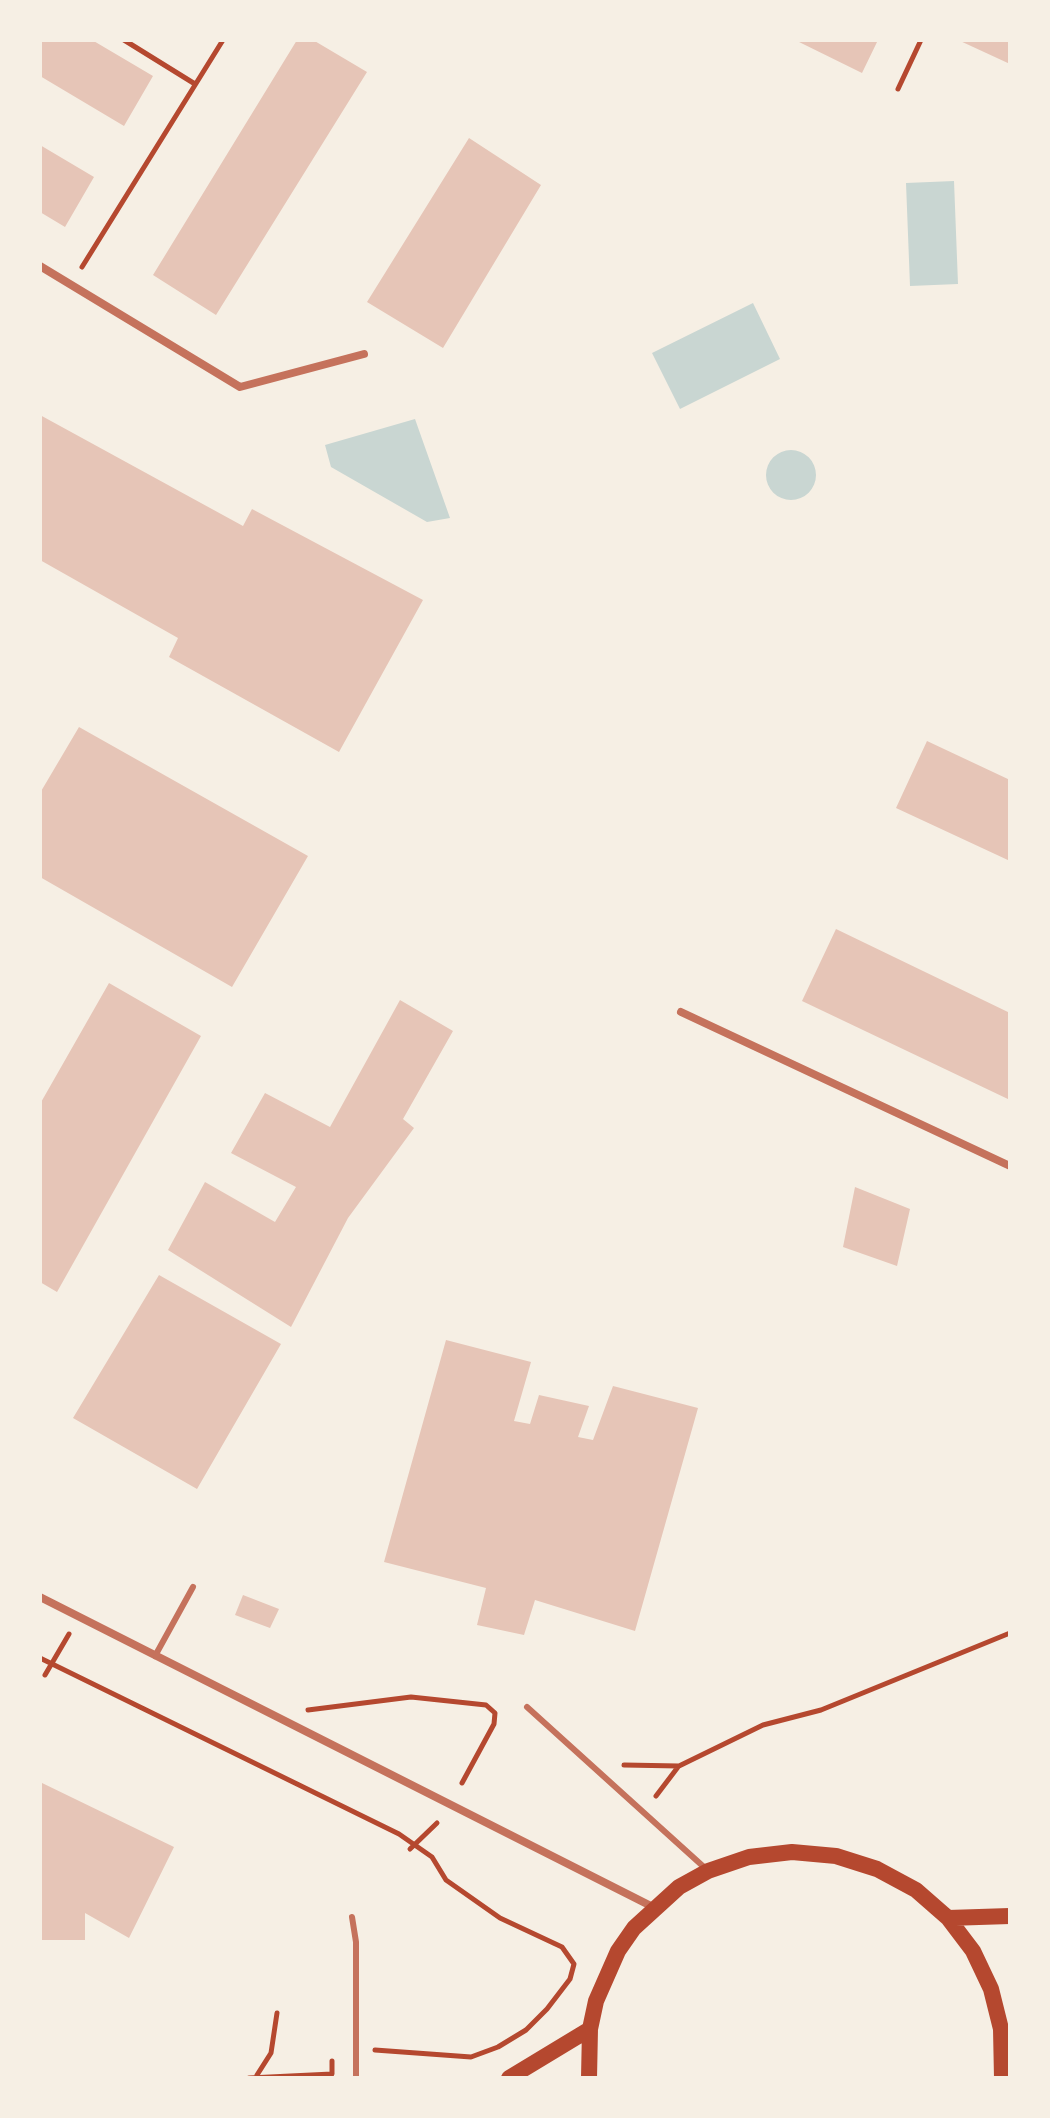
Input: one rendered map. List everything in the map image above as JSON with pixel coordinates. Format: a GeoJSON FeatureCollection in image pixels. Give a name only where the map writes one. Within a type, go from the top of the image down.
{"type":"FeatureCollection","features":[{"type":"Feature","properties":{"kind":"main road"},"geometry":{"type":"LineString","coordinates":[[589,2078],[590,2029],[596,2001],[618,1951],[653,1907],[708,1871],[749,1857],[792,1852],[836,1856],[877,1869],[903,1883],[948,1918],[973,1951],[1006,2025],[1002,2078]]}},
{"type":"Feature","properties":{"kind":"main road"},"geometry":{"type":"LineString","coordinates":[[948,1918],[1010,1916]]}},
{"type":"Feature","properties":{"kind":"main road"},"geometry":{"type":"LineString","coordinates":[[509,2078],[590,2029]]}},
{"type":"Feature","properties":{"kind":"street"},"geometry":{"type":"LineString","coordinates":[[40,266],[240,387],[364,354]]}},
{"type":"Feature","properties":{"kind":"street"},"geometry":{"type":"LineString","coordinates":[[681,1012],[1010,1166]]}},
{"type":"Feature","properties":{"kind":"street"},"geometry":{"type":"LineString","coordinates":[[40,1597],[653,1907]]}},
{"type":"Feature","properties":{"kind":"lane"},"geometry":{"type":"LineString","coordinates":[[155,1656],[193,1587]]}},
{"type":"Feature","properties":{"kind":"lane"},"geometry":{"type":"LineString","coordinates":[[527,1707],[708,1871]]}},
{"type":"Feature","properties":{"kind":"lane"},"geometry":{"type":"LineString","coordinates":[[352,1917],[356,1942],[356,2078]]}},
{"type":"Feature","properties":{"kind":"path"},"geometry":{"type":"LineString","coordinates":[[124,40],[195,84]]}},
{"type":"Feature","properties":{"kind":"path"},"geometry":{"type":"LineString","coordinates":[[71,283],[223,40]]}},
{"type":"Feature","properties":{"kind":"path"},"geometry":{"type":"LineString","coordinates":[[898,89],[921,40]]}},
{"type":"Feature","properties":{"kind":"path"},"geometry":{"type":"LineString","coordinates":[[45,1675],[70,1632]]}},
{"type":"Feature","properties":{"kind":"path"},"geometry":{"type":"LineString","coordinates":[[656,1796],[679,1766],[763,1725],[821,1710],[1010,1633]]}},
{"type":"Feature","properties":{"kind":"path"},"geometry":{"type":"LineString","coordinates":[[40,1658],[432,1857],[446,1880],[500,1918],[562,1947],[574,1964],[570,1979],[547,2009],[526,2030],[498,2047],[471,2057],[412,2055],[382,2050]]}},
{"type":"Feature","properties":{"kind":"path"},"geometry":{"type":"LineString","coordinates":[[297,1728],[309,1707],[411,1697],[486,1705],[495,1713],[494,1724],[462,1783]]}},
{"type":"Feature","properties":{"kind":"path"},"geometry":{"type":"LineString","coordinates":[[623,1765],[679,1766]]}},
{"type":"Feature","properties":{"kind":"path"},"geometry":{"type":"LineString","coordinates":[[412,1847],[441,1819]]}},
{"type":"Feature","properties":{"kind":"path"},"geometry":{"type":"LineString","coordinates":[[256,2076],[271,2053],[277,2013]]}},
{"type":"Feature","properties":{"kind":"path"},"geometry":{"type":"LineString","coordinates":[[249,2078],[332,2074],[332,2050]]}},
{"type":"Feature","properties":{"kind":"shaded area"},"geometry":{"type":"Polygon","coordinates":[[[954,181],[958,284],[910,286],[906,183],[954,181]]]}},
{"type":"Feature","properties":{"kind":"shaded area"},"geometry":{"type":"Polygon","coordinates":[[[753,303],[780,359],[680,409],[652,353],[753,303]]]}},
{"type":"Feature","properties":{"kind":"shaded area"},"geometry":{"type":"Polygon","coordinates":[[[415,419],[450,518],[427,522],[331,467],[325,445],[415,419]]]}},
{"type":"Feature","properties":{"kind":"shaded area"},"geometry":{"type":"Polygon","coordinates":[[[791,450],[809,457],[816,475],[809,493],[791,500],[773,493],[766,475],[773,457],[791,450]]]}},
{"type":"Feature","properties":{"kind":"building"},"geometry":{"type":"Polygon","coordinates":[[[40,40],[92,40],[153,76],[124,126],[40,76],[40,40]]]}},
{"type":"Feature","properties":{"kind":"building"},"geometry":{"type":"Polygon","coordinates":[[[297,40],[313,40],[367,72],[216,315],[153,275],[297,40]]]}},
{"type":"Feature","properties":{"kind":"building"},"geometry":{"type":"Polygon","coordinates":[[[795,40],[878,40],[862,73],[795,40]]]}},
{"type":"Feature","properties":{"kind":"building"},"geometry":{"type":"Polygon","coordinates":[[[958,40],[1010,40],[1010,64],[958,40]]]}},
{"type":"Feature","properties":{"kind":"building"},"geometry":{"type":"Polygon","coordinates":[[[469,138],[541,185],[443,348],[367,302],[469,138]]]}},
{"type":"Feature","properties":{"kind":"building"},"geometry":{"type":"Polygon","coordinates":[[[40,145],[94,177],[65,227],[40,212],[40,145]]]}},
{"type":"Feature","properties":{"kind":"building"},"geometry":{"type":"Polygon","coordinates":[[[40,415],[243,526],[252,509],[423,600],[339,752],[169,657],[178,638],[40,560],[40,415]]]}},
{"type":"Feature","properties":{"kind":"building"},"geometry":{"type":"Polygon","coordinates":[[[79,727],[308,856],[232,987],[40,877],[40,793],[79,727]]]}},
{"type":"Feature","properties":{"kind":"building"},"geometry":{"type":"Polygon","coordinates":[[[927,741],[1010,780],[1010,861],[896,808],[927,741]]]}},
{"type":"Feature","properties":{"kind":"building"},"geometry":{"type":"Polygon","coordinates":[[[836,929],[1010,1013],[1010,1100],[802,1001],[836,929]]]}},
{"type":"Feature","properties":{"kind":"building"},"geometry":{"type":"Polygon","coordinates":[[[109,983],[201,1036],[57,1292],[40,1282],[40,1104],[109,983]]]}},
{"type":"Feature","properties":{"kind":"building"},"geometry":{"type":"Polygon","coordinates":[[[400,1000],[453,1031],[403,1119],[414,1128],[348,1218],[291,1327],[168,1250],[205,1182],[275,1222],[296,1187],[231,1153],[265,1093],[330,1127],[400,1000]]]}},
{"type":"Feature","properties":{"kind":"building"},"geometry":{"type":"Polygon","coordinates":[[[855,1187],[910,1209],[897,1266],[843,1247],[855,1187]]]}},
{"type":"Feature","properties":{"kind":"building"},"geometry":{"type":"Polygon","coordinates":[[[159,1275],[281,1344],[197,1489],[73,1418],[159,1275]]]}},
{"type":"Feature","properties":{"kind":"building"},"geometry":{"type":"Polygon","coordinates":[[[446,1340],[531,1362],[514,1421],[530,1424],[539,1395],[589,1406],[578,1437],[593,1440],[613,1386],[698,1408],[635,1631],[535,1600],[524,1635],[477,1625],[486,1588],[384,1562],[446,1340]]]}},
{"type":"Feature","properties":{"kind":"building"},"geometry":{"type":"Polygon","coordinates":[[[243,1595],[279,1609],[270,1628],[235,1615],[243,1595]]]}},
{"type":"Feature","properties":{"kind":"building"},"geometry":{"type":"Polygon","coordinates":[[[40,1782],[174,1847],[129,1938],[85,1913],[85,1940],[40,1940],[40,1782]]]}}]}
